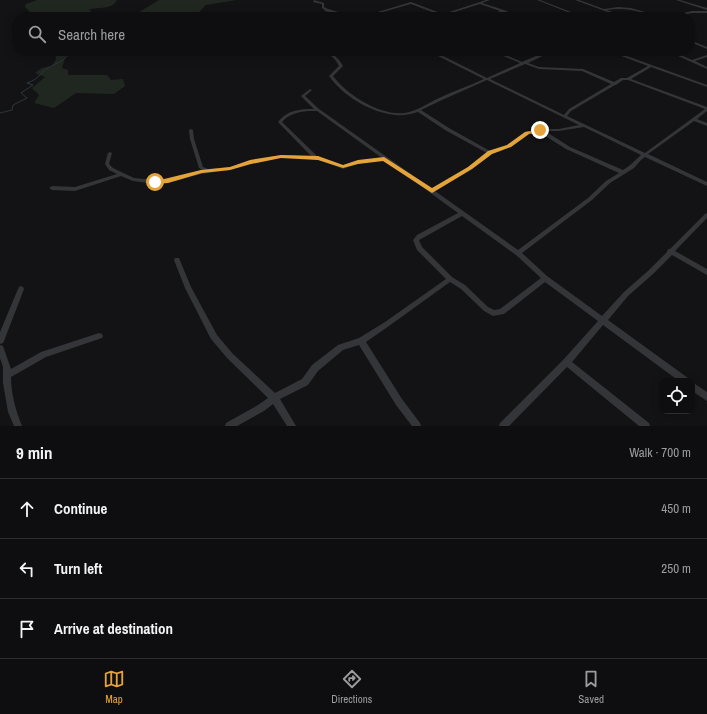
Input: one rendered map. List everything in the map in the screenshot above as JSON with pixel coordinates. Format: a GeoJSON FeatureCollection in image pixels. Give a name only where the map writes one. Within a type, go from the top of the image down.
{"type":"FeatureCollection","features":[{"type":"Feature","properties":{"kind":"street"},"geometry":{"type":"LineString","coordinates":[[449,12],[489,0]]}},
{"type":"Feature","properties":{"kind":"street"},"geometry":{"type":"LineString","coordinates":[[538,0],[570,12]]}},
{"type":"Feature","properties":{"kind":"street"},"geometry":{"type":"LineString","coordinates":[[576,0],[610,12]]}},
{"type":"Feature","properties":{"kind":"street"},"geometry":{"type":"LineString","coordinates":[[677,0],[707,10]]}},
{"type":"Feature","properties":{"kind":"street"},"geometry":{"type":"LineString","coordinates":[[314,1],[323,4],[324,8],[339,12]]}},
{"type":"Feature","properties":{"kind":"street"},"geometry":{"type":"LineString","coordinates":[[378,12],[411,2],[437,12]]}},
{"type":"Feature","properties":{"kind":"street"},"geometry":{"type":"LineString","coordinates":[[480,3],[503,11]]}},
{"type":"Feature","properties":{"kind":"street"},"geometry":{"type":"LineString","coordinates":[[604,10],[618,7],[639,12]]}},
{"type":"Feature","properties":{"kind":"street"},"geometry":{"type":"LineString","coordinates":[[692,12],[707,10]]}},
{"type":"Feature","properties":{"kind":"street"},"geometry":{"type":"LineString","coordinates":[[329,12],[336,11]]}},
{"type":"Feature","properties":{"kind":"street"},"geometry":{"type":"LineString","coordinates":[[695,43],[707,48]]}},
{"type":"Feature","properties":{"kind":"street"},"geometry":{"type":"LineString","coordinates":[[332,56],[340,63],[341,66],[331,76],[352,97],[394,114],[406,114],[418,110],[438,98],[487,79],[539,56]]}},
{"type":"Feature","properties":{"kind":"street"},"geometry":{"type":"LineString","coordinates":[[440,56],[706,183]]}},
{"type":"Feature","properties":{"kind":"street"},"geometry":{"type":"LineString","coordinates":[[506,56],[539,68],[583,70],[615,84]]}},
{"type":"Feature","properties":{"kind":"street"},"geometry":{"type":"LineString","coordinates":[[623,56],[707,86]]}},
{"type":"Feature","properties":{"kind":"street"},"geometry":{"type":"LineString","coordinates":[[681,56],[707,68]]}},
{"type":"Feature","properties":{"kind":"street"},"geometry":{"type":"LineString","coordinates":[[693,61],[707,56]]}},
{"type":"Feature","properties":{"kind":"street"},"geometry":{"type":"LineString","coordinates":[[628,79],[650,66]]}},
{"type":"Feature","properties":{"kind":"street"},"geometry":{"type":"LineString","coordinates":[[518,253],[707,108],[628,79],[622,79],[570,110],[565,116]]}},
{"type":"Feature","properties":{"kind":"street"},"geometry":{"type":"LineString","coordinates":[[310,90],[303,96],[318,110],[343,126],[384,159],[432,191],[518,253],[545,278],[577,300],[681,378]]}},
{"type":"Feature","properties":{"kind":"street"},"geometry":{"type":"LineString","coordinates":[[318,110],[302,110],[288,114],[280,122],[311,154],[343,167],[358,162],[384,159]]}},
{"type":"Feature","properties":{"kind":"street"},"geometry":{"type":"LineString","coordinates":[[418,110],[447,129],[490,153]]}},
{"type":"Feature","properties":{"kind":"street"},"geometry":{"type":"LineString","coordinates":[[694,119],[707,126]]}},
{"type":"Feature","properties":{"kind":"street"},"geometry":{"type":"LineString","coordinates":[[432,191],[470,168],[490,153],[509,146],[527,133],[540,130],[559,130],[584,126]]}},
{"type":"Feature","properties":{"kind":"street"},"geometry":{"type":"LineString","coordinates":[[191,130],[192,139],[202,168],[207,171]]}},
{"type":"Feature","properties":{"kind":"street"},"geometry":{"type":"LineString","coordinates":[[540,130],[568,148],[622,172]]}},
{"type":"Feature","properties":{"kind":"street"},"geometry":{"type":"LineString","coordinates":[[110,153],[107,164],[111,169],[133,179],[155,182],[207,171],[230,168],[268,158],[298,156],[318,158]]}},
{"type":"Feature","properties":{"kind":"street"},"geometry":{"type":"LineString","coordinates":[[52,188],[75,189],[121,174]]}},
{"type":"Feature","properties":{"kind":"street"},"geometry":{"type":"LineString","coordinates":[[463,213],[416,240],[419,248],[450,279],[463,287],[486,309],[497,313],[502,312],[545,278]]}},
{"type":"Feature","properties":{"kind":"street"},"geometry":{"type":"LineString","coordinates":[[503,426],[567,362],[626,294],[652,272],[670,251],[707,215]]}},
{"type":"Feature","properties":{"kind":"street"},"geometry":{"type":"LineString","coordinates":[[670,251],[707,272]]}},
{"type":"Feature","properties":{"kind":"street"},"geometry":{"type":"LineString","coordinates":[[177,260],[188,288],[214,337],[230,356],[274,398],[292,426]]}},
{"type":"Feature","properties":{"kind":"street"},"geometry":{"type":"LineString","coordinates":[[229,426],[261,408],[274,398],[305,382],[315,368],[341,347],[361,341],[450,279]]}},
{"type":"Feature","properties":{"kind":"street"},"geometry":{"type":"LineString","coordinates":[[0,340],[21,289]]}},
{"type":"Feature","properties":{"kind":"street"},"geometry":{"type":"LineString","coordinates":[[5,378],[44,354],[99,336]]}},
{"type":"Feature","properties":{"kind":"street"},"geometry":{"type":"LineString","coordinates":[[361,341],[399,402],[417,426]]}},
{"type":"Feature","properties":{"kind":"street"},"geometry":{"type":"LineString","coordinates":[[0,348],[7,367],[5,378],[12,412],[18,426]]}},
{"type":"Feature","properties":{"kind":"street"},"geometry":{"type":"LineString","coordinates":[[567,362],[646,426]]}},
{"type":"Feature","properties":{"kind":"street"},"geometry":{"type":"LineString","coordinates":[[695,388],[707,397]]}},
{"type":"Feature","properties":{"kind":"shaded area"},"geometry":{"type":"Polygon","coordinates":[[[37,0],[117,0],[111,6],[89,10],[92,12],[30,12],[25,7],[26,4],[37,0]]]}},
{"type":"Feature","properties":{"kind":"shaded area"},"geometry":{"type":"Polygon","coordinates":[[[159,0],[237,0],[206,5],[199,12],[139,12],[159,0]]]}},
{"type":"Feature","properties":{"kind":"shaded area"},"geometry":{"type":"Polygon","coordinates":[[[56,56],[66,56],[62,68],[68,70],[68,75],[107,75],[111,80],[123,79],[125,86],[114,94],[76,93],[54,108],[34,103],[39,95],[32,88],[45,77],[35,73],[42,68],[52,66],[56,59],[56,56]]]}},
{"type":"Feature","properties":{"kind":"waterway"},"geometry":{"type":"LineString","coordinates":[[0,113],[12,110],[13,105],[27,98],[21,93],[33,85],[27,83],[37,78],[45,70],[67,56]]}},
{"type":"Feature","properties":{"kind":"route"},"geometry":{"type":"LineString","coordinates":[[155,182],[168,181],[201,172],[237,167],[268,158],[281,156],[309,156],[343,167],[358,162],[384,159],[432,191],[457,174],[470,168],[490,153],[509,146],[527,133],[540,130]]}}]}
